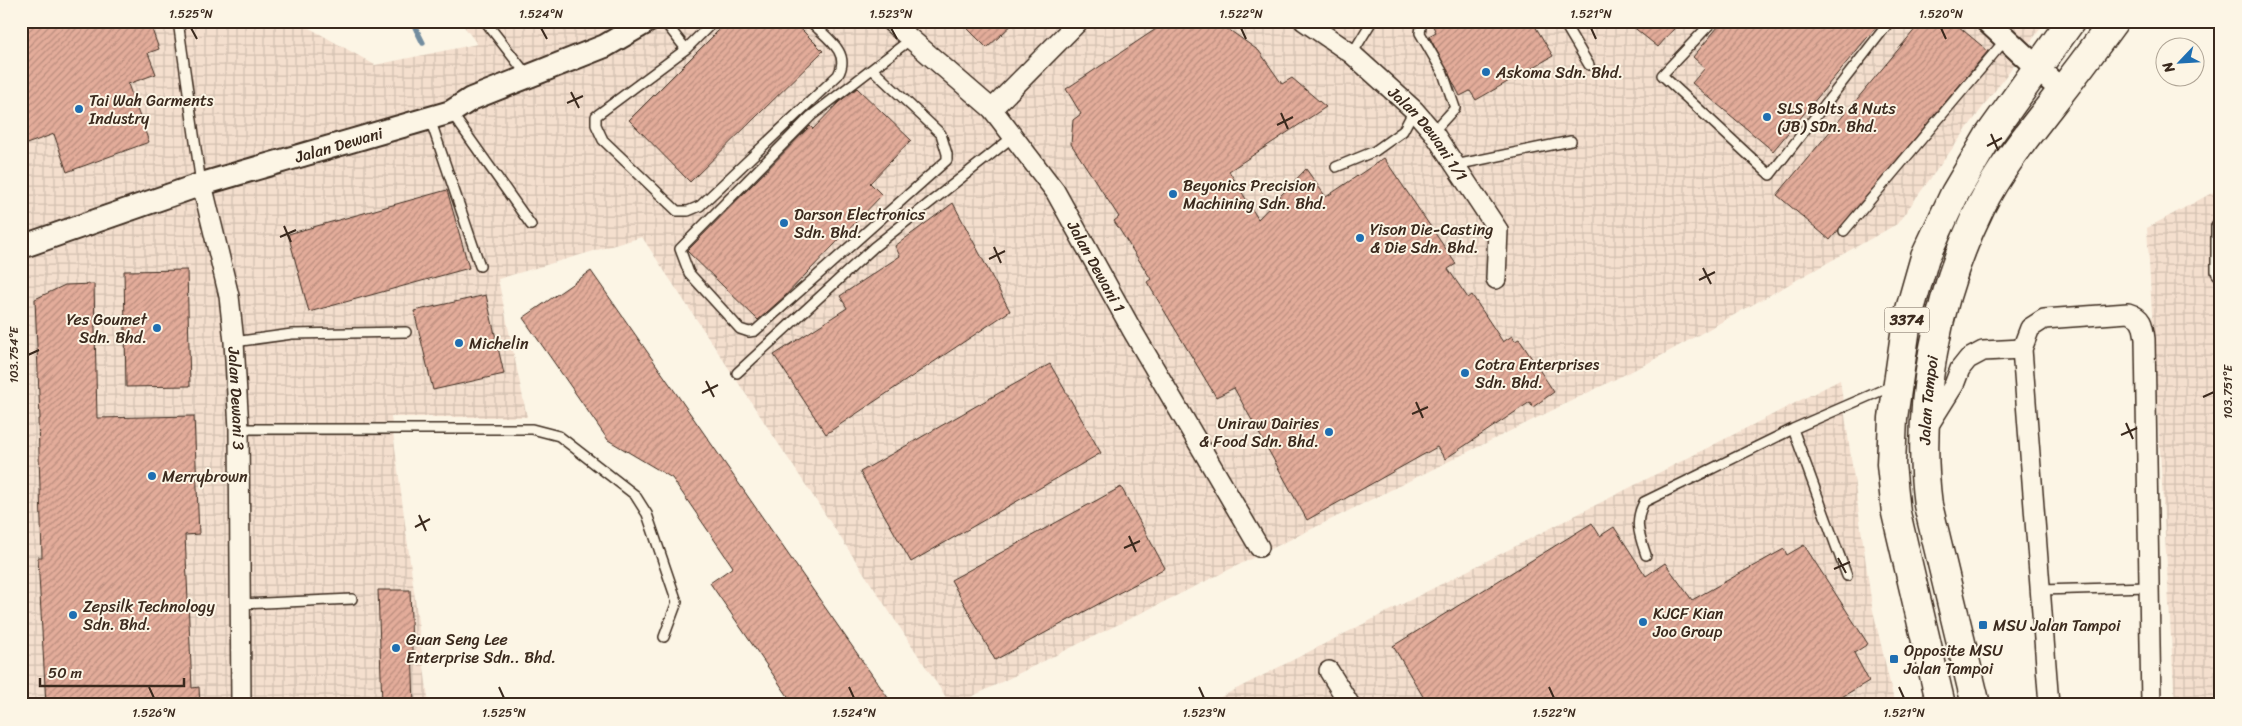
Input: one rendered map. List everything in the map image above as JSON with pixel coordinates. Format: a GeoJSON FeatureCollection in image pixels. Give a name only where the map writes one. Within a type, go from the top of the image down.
{"type":"FeatureCollection","features":[{"type":"Feature","properties":{"kind":"main road","name":"Jalan Tampoi"},"geometry":{"type":"LineString","coordinates":[[1941,705],[1896,513],[1891,464],[1897,383],[1907,320],[1925,257],[1956,193],[1988,137],[2071,21]]}},
{"type":"Feature","properties":{"kind":"main road","name":"Jalan Tampoi"},"geometry":{"type":"LineString","coordinates":[[1976,705],[1928,504],[1924,472],[1925,432],[1938,323],[1955,265],[1981,205],[2015,151],[2114,21]]}},
{"type":"Feature","properties":{"kind":"street","name":"Jalan Dewani"},"geometry":{"type":"LineString","coordinates":[[21,247],[202,184],[340,142],[451,112],[471,99],[605,46],[648,21]]}},
{"type":"Feature","properties":{"kind":"street","name":"Jalan Dewani 1"},"geometry":{"type":"LineString","coordinates":[[890,21],[992,109],[1055,190],[1132,330],[1259,547]]}},
{"type":"Feature","properties":{"kind":"street"},"geometry":{"type":"LineString","coordinates":[[992,109],[1078,21]]}},
{"type":"Feature","properties":{"kind":"street","name":"Jalan Dewani 1/1"},"geometry":{"type":"LineString","coordinates":[[1304,21],[1352,54],[1414,110],[1433,132],[1498,230],[1496,279]]}},
{"type":"Feature","properties":{"kind":"street"},"geometry":{"type":"LineString","coordinates":[[1987,21],[2062,91]]}},
{"type":"Feature","properties":{"kind":"street","name":"Jalan Dewani 3"},"geometry":{"type":"LineString","coordinates":[[202,184],[229,296],[234,342],[239,429],[239,604],[242,705]]}},
{"type":"Feature","properties":{"kind":"street"},"geometry":{"type":"LineString","coordinates":[[2221,227],[2221,271]]}},
{"type":"Feature","properties":{"kind":"street"},"geometry":{"type":"LineString","coordinates":[[2049,705],[2022,349],[2030,328],[2044,319],[2128,312],[2138,316],[2143,323],[2151,705]]}},
{"type":"Feature","properties":{"kind":"street"},"geometry":{"type":"LineString","coordinates":[[1925,432],[1954,385],[1960,369],[1968,359],[1983,351],[2022,349]]}},
{"type":"Feature","properties":{"kind":"street"},"geometry":{"type":"LineString","coordinates":[[1329,671],[1350,705]]}},
{"type":"Feature","properties":{"kind":"lane"},"geometry":{"type":"LineString","coordinates":[[178,21],[202,184]]}},
{"type":"Feature","properties":{"kind":"lane"},"geometry":{"type":"LineString","coordinates":[[485,21],[529,77]]}},
{"type":"Feature","properties":{"kind":"lane"},"geometry":{"type":"LineString","coordinates":[[664,21],[686,49]]}},
{"type":"Feature","properties":{"kind":"lane"},"geometry":{"type":"LineString","coordinates":[[714,21],[686,49],[596,116],[596,125],[604,140],[677,211],[688,211],[700,206],[838,74],[844,66],[843,54],[810,21]]}},
{"type":"Feature","properties":{"kind":"lane"},"geometry":{"type":"LineString","coordinates":[[1422,21],[1420,33],[1443,73],[1455,108],[1433,132]]}},
{"type":"Feature","properties":{"kind":"lane"},"geometry":{"type":"LineString","coordinates":[[1563,21],[1589,65]]}},
{"type":"Feature","properties":{"kind":"lane"},"geometry":{"type":"LineString","coordinates":[[1713,21],[1662,75],[1770,175],[1890,21]]}},
{"type":"Feature","properties":{"kind":"lane"},"geometry":{"type":"LineString","coordinates":[[1352,54],[1373,22]]}},
{"type":"Feature","properties":{"kind":"lane"},"geometry":{"type":"LineString","coordinates":[[1844,230],[2006,39]]}},
{"type":"Feature","properties":{"kind":"lane"},"geometry":{"type":"LineString","coordinates":[[873,70],[941,134],[948,154],[947,160],[755,331],[749,332],[740,329],[688,273],[680,249],[811,116],[910,40]]}},
{"type":"Feature","properties":{"kind":"lane"},"geometry":{"type":"LineString","coordinates":[[1336,167],[1375,151],[1404,131],[1414,110]]}},
{"type":"Feature","properties":{"kind":"lane"},"geometry":{"type":"LineString","coordinates":[[451,112],[532,225]]}},
{"type":"Feature","properties":{"kind":"lane"},"geometry":{"type":"LineString","coordinates":[[430,119],[480,266]]}},
{"type":"Feature","properties":{"kind":"lane"},"geometry":{"type":"LineString","coordinates":[[737,373],[874,247],[1014,136]]}},
{"type":"Feature","properties":{"kind":"lane"},"geometry":{"type":"LineString","coordinates":[[1455,165],[1571,141]]}},
{"type":"Feature","properties":{"kind":"lane"},"geometry":{"type":"LineString","coordinates":[[234,342],[292,334],[406,332]]}},
{"type":"Feature","properties":{"kind":"lane"},"geometry":{"type":"LineString","coordinates":[[1646,555],[1636,527],[1638,514],[1644,502],[1793,429],[1897,383]]}},
{"type":"Feature","properties":{"kind":"lane"},"geometry":{"type":"LineString","coordinates":[[239,429],[532,429],[560,436],[635,495],[647,514],[677,602],[664,637]]}},
{"type":"Feature","properties":{"kind":"lane"},"geometry":{"type":"LineString","coordinates":[[1793,429],[1847,576]]}},
{"type":"Feature","properties":{"kind":"lane"},"geometry":{"type":"LineString","coordinates":[[2040,590],[2149,587]]}},
{"type":"Feature","properties":{"kind":"lane"},"geometry":{"type":"LineString","coordinates":[[239,604],[352,599]]}},
{"type":"Feature","properties":{"kind":"shaded area"},"geometry":{"type":"Polygon","coordinates":[[[21,21],[297,21],[375,65],[477,44],[460,21],[2046,21],[1897,224],[1648,363],[955,705],[951,705],[642,237],[498,279],[527,417],[391,417],[429,705],[21,705],[21,21]]]}},
{"type":"Feature","properties":{"kind":"shaded area"},"geometry":{"type":"Polygon","coordinates":[[[2221,188],[2221,705],[2175,705],[2147,228],[2221,188]]]}},
{"type":"Feature","properties":{"kind":"shaded area"},"geometry":{"type":"Polygon","coordinates":[[[1840,380],[1872,606],[1895,705],[1205,705],[1840,380]]]}},
{"type":"Feature","properties":{"kind":"building","name":"Tai Wah Garments Industry"},"geometry":{"type":"Polygon","coordinates":[[[21,21],[149,21],[159,49],[148,53],[156,74],[128,84],[149,142],[67,172],[54,134],[21,146],[21,21]]]}},
{"type":"Feature","properties":{"kind":"building"},"geometry":{"type":"Polygon","coordinates":[[[728,21],[793,21],[823,51],[690,182],[629,120],[728,21]]]}},
{"type":"Feature","properties":{"kind":"building"},"geometry":{"type":"Polygon","coordinates":[[[960,21],[1016,21],[987,48],[960,21]]]}},
{"type":"Feature","properties":{"kind":"building"},"geometry":{"type":"Polygon","coordinates":[[[1194,21],[1228,29],[1259,51],[1282,84],[1292,78],[1326,107],[1229,171],[1258,219],[1306,169],[1326,197],[1384,158],[1456,264],[1448,269],[1468,298],[1472,295],[1503,342],[1512,336],[1515,341],[1519,339],[1554,392],[1533,407],[1530,402],[1445,459],[1437,447],[1307,520],[1234,388],[1216,397],[1147,282],[1151,279],[1114,221],[1119,217],[1071,144],[1073,120],[1081,114],[1066,89],[1159,27],[1194,21]]]}},
{"type":"Feature","properties":{"kind":"building","name":"Askoma Sdn. Bhd."},"geometry":{"type":"Polygon","coordinates":[[[1430,21],[1532,21],[1553,56],[1476,100],[1470,91],[1460,96],[1429,36],[1436,32],[1430,21]]]}},
{"type":"Feature","properties":{"kind":"building"},"geometry":{"type":"Polygon","coordinates":[[[1626,21],[1681,21],[1658,47],[1626,21]]]}},
{"type":"Feature","properties":{"kind":"building","name":"SLS Bolts & Nuts (JB) SDn. Bhd."},"geometry":{"type":"Polygon","coordinates":[[[1723,21],[1881,21],[1773,151],[1692,83],[1705,68],[1693,57],[1723,21]]]}},
{"type":"Feature","properties":{"kind":"building"},"geometry":{"type":"Polygon","coordinates":[[[1922,21],[1952,21],[1988,51],[1830,240],[1777,195],[1922,21]]]}},
{"type":"Feature","properties":{"kind":"building","name":"Darson Electronics Sdn. Bhd."},"geometry":{"type":"Polygon","coordinates":[[[857,88],[911,140],[870,183],[882,195],[784,297],[758,320],[687,251],[810,126],[813,129],[839,102],[857,88]]]}},
{"type":"Feature","properties":{"kind":"building"},"geometry":{"type":"Polygon","coordinates":[[[447,190],[469,268],[309,312],[288,234],[447,190]]]}},
{"type":"Feature","properties":{"kind":"building"},"geometry":{"type":"Polygon","coordinates":[[[953,203],[1010,311],[826,434],[774,355],[847,308],[840,296],[900,256],[895,246],[953,203]]]}},
{"type":"Feature","properties":{"kind":"building","name":"Yes Goumet Sdn. Bhd."},"geometry":{"type":"Polygon","coordinates":[[[187,270],[190,386],[126,387],[124,271],[187,270]]]}},
{"type":"Feature","properties":{"kind":"building"},"geometry":{"type":"Polygon","coordinates":[[[591,271],[893,705],[794,705],[710,583],[733,567],[672,478],[608,440],[523,318],[591,271]]]}},
{"type":"Feature","properties":{"kind":"building"},"geometry":{"type":"Polygon","coordinates":[[[94,284],[97,418],[194,416],[199,534],[185,535],[192,688],[199,687],[200,705],[46,705],[38,557],[42,557],[38,419],[40,419],[35,299],[65,285],[94,284]]]}},
{"type":"Feature","properties":{"kind":"building","name":"Michelin"},"geometry":{"type":"Polygon","coordinates":[[[486,295],[504,374],[433,390],[414,311],[486,295]]]}},
{"type":"Feature","properties":{"kind":"building"},"geometry":{"type":"Polygon","coordinates":[[[1050,364],[1101,453],[911,562],[860,472],[1050,364]]]}},
{"type":"Feature","properties":{"kind":"building"},"geometry":{"type":"Polygon","coordinates":[[[1121,487],[1165,568],[995,660],[951,580],[1121,487]]]}},
{"type":"Feature","properties":{"kind":"building","name":"KJCF Kian Joo Group"},"geometry":{"type":"Polygon","coordinates":[[[1592,523],[1600,536],[1614,527],[1646,576],[1665,563],[1692,600],[1784,549],[1787,555],[1804,545],[1868,644],[1854,653],[1869,681],[1828,705],[1428,705],[1393,646],[1592,523]]]}},
{"type":"Feature","properties":{"kind":"building","name":"Guan Seng Lee Enterprise Sdn.. Bhd."},"geometry":{"type":"Polygon","coordinates":[[[378,590],[410,590],[414,705],[382,705],[378,590]]]}},
{"type":"Feature","properties":{"kind":"waterway"},"geometry":{"type":"LineString","coordinates":[[412,21],[423,43]]}},
{"type":"Feature","properties":{"kind":"place","name":"Askoma Sdn. Bhd."},"geometry":{"type":"Point","coordinates":[1486,72]}},
{"type":"Feature","properties":{"kind":"place","name":"Tai Wah Garments Industry"},"geometry":{"type":"Point","coordinates":[79,109]}},
{"type":"Feature","properties":{"kind":"place","name":"SLS Bolts & Nuts (JB) SDn. Bhd."},"geometry":{"type":"Point","coordinates":[1767,117]}},
{"type":"Feature","properties":{"kind":"place","name":"Beyonics Precision Machining Sdn. Bhd."},"geometry":{"type":"Point","coordinates":[1173,194]}},
{"type":"Feature","properties":{"kind":"place","name":"Darson Electronics Sdn. Bhd."},"geometry":{"type":"Point","coordinates":[784,223]}},
{"type":"Feature","properties":{"kind":"place","name":"Yison Die-Casting & Die Sdn. Bhd."},"geometry":{"type":"Point","coordinates":[1360,238]}},
{"type":"Feature","properties":{"kind":"place","name":"Yes Goumet Sdn. Bhd."},"geometry":{"type":"Point","coordinates":[157,328]}},
{"type":"Feature","properties":{"kind":"place","name":"Michelin"},"geometry":{"type":"Point","coordinates":[459,343]}},
{"type":"Feature","properties":{"kind":"place","name":"Cotra Enterprises Sdn. Bhd."},"geometry":{"type":"Point","coordinates":[1465,373]}},
{"type":"Feature","properties":{"kind":"place","name":"Uniraw Dairies & Food Sdn. Bhd."},"geometry":{"type":"Point","coordinates":[1329,432]}},
{"type":"Feature","properties":{"kind":"place","name":"Merrybrown"},"geometry":{"type":"Point","coordinates":[152,476]}},
{"type":"Feature","properties":{"kind":"place","name":"Zepsilk Technology Sdn. Bhd."},"geometry":{"type":"Point","coordinates":[73,615]}},
{"type":"Feature","properties":{"kind":"place","name":"KJCF Kian Joo Group"},"geometry":{"type":"Point","coordinates":[1643,622]}},
{"type":"Feature","properties":{"kind":"place","name":"MSU Jalan Tampoi"},"geometry":{"type":"Point","coordinates":[1983,625]}},
{"type":"Feature","properties":{"kind":"place","name":"Guan Seng Lee Enterprise Sdn.. Bhd."},"geometry":{"type":"Point","coordinates":[396,648]}},
{"type":"Feature","properties":{"kind":"place","name":"Opposite MSU Jalan Tampoi"},"geometry":{"type":"Point","coordinates":[1894,659]}}]}
